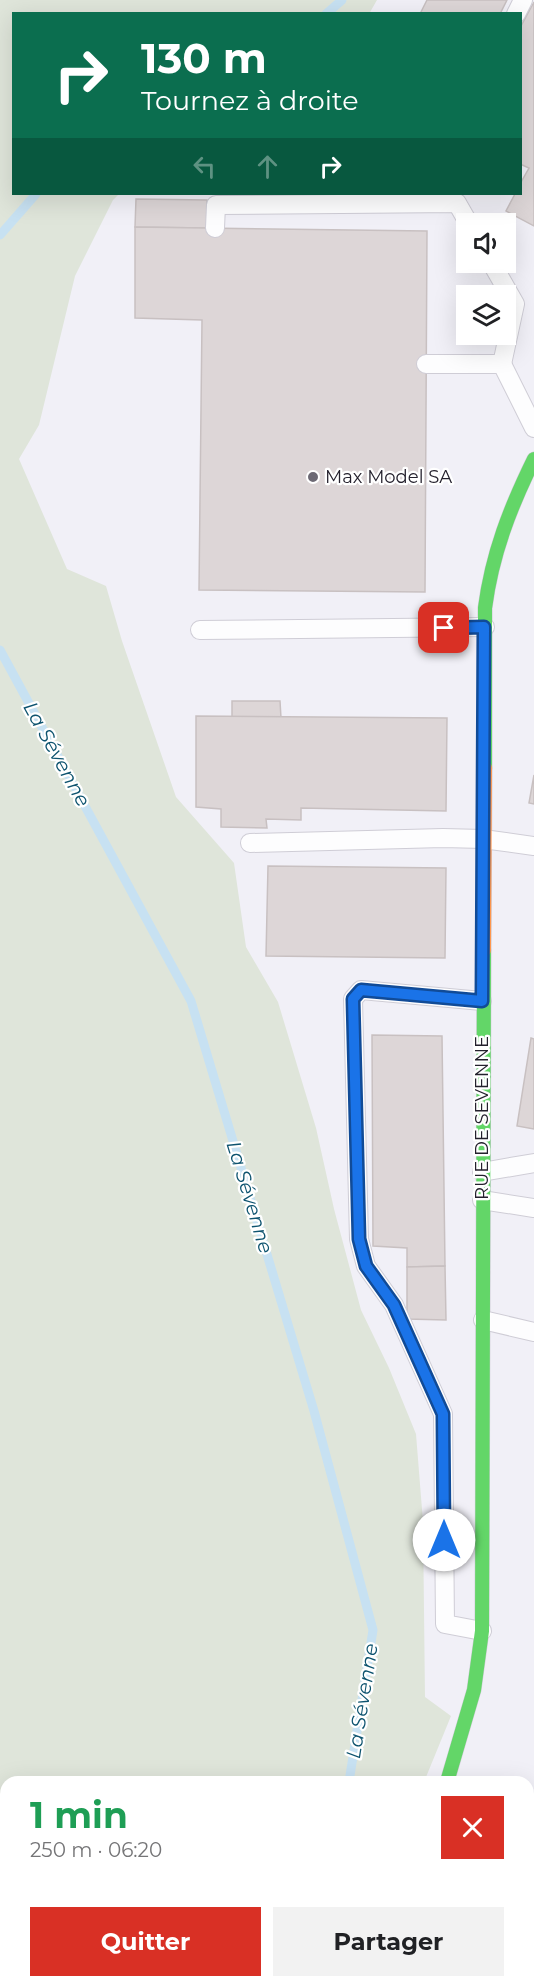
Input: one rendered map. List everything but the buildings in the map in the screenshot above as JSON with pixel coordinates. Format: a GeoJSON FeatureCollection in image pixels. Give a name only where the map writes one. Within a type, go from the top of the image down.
{"type":"FeatureCollection","features":[{"type":"Feature","properties":{"kind":"street","name":"RUE DE SEVENNE"},"geometry":{"type":"LineString","coordinates":[[449,1776],[467,1723],[482,1631],[484,627],[489,569],[501,524],[534,459]]}},
{"type":"Feature","properties":{"kind":"lane"},"geometry":{"type":"LineString","coordinates":[[215,228],[216,205],[419,199],[457,203],[463,213]]}},
{"type":"Feature","properties":{"kind":"lane"},"geometry":{"type":"LineString","coordinates":[[497,273],[515,304],[502,364],[534,428]]}},
{"type":"Feature","properties":{"kind":"lane"},"geometry":{"type":"LineString","coordinates":[[426,364],[502,364]]}},
{"type":"Feature","properties":{"kind":"lane"},"geometry":{"type":"LineString","coordinates":[[200,630],[484,627]]}},
{"type":"Feature","properties":{"kind":"lane"},"geometry":{"type":"LineString","coordinates":[[250,843],[483,839],[534,846]]}},
{"type":"Feature","properties":{"kind":"lane"},"geometry":{"type":"LineString","coordinates":[[482,1001],[361,990],[353,999],[359,1239],[366,1266],[394,1305],[443,1414],[445,1624],[482,1631]]}},
{"type":"Feature","properties":{"kind":"lane"},"geometry":{"type":"LineString","coordinates":[[482,1172],[534,1163]]}},
{"type":"Feature","properties":{"kind":"lane"},"geometry":{"type":"LineString","coordinates":[[482,1200],[534,1208]]}},
{"type":"Feature","properties":{"kind":"lane"},"geometry":{"type":"LineString","coordinates":[[483,1320],[534,1332]]}},
{"type":"Feature","properties":{"kind":"shaded area"},"geometry":{"type":"Polygon","coordinates":[[[0,0],[377,0],[370,12],[12,12],[12,195],[118,195],[113,200],[75,276],[39,425],[19,459],[67,569],[106,586],[122,641],[176,797],[234,863],[246,947],[278,1002],[316,1128],[334,1209],[361,1310],[389,1368],[416,1434],[423,1522],[425,1697],[451,1716],[426,1776],[0,1776],[0,0]]]}},
{"type":"Feature","properties":{"kind":"waterway","name":"La Sévenne"},"geometry":{"type":"LineString","coordinates":[[328,12],[342,0]]}},
{"type":"Feature","properties":{"kind":"waterway","name":"La Sévenne"},"geometry":{"type":"LineString","coordinates":[[0,235],[35,195]]}},
{"type":"Feature","properties":{"kind":"waterway","name":"La Sévenne"},"geometry":{"type":"LineString","coordinates":[[0,650],[191,1001],[314,1411],[373,1630],[350,1776]]}},
{"type":"Feature","properties":{"kind":"traffic: fast"},"geometry":{"type":"LineString","coordinates":[[485,768],[485,608],[488,588],[503,532],[534,459]]}},
{"type":"Feature","properties":{"kind":"traffic: fast"},"geometry":{"type":"LineString","coordinates":[[449,1776],[474,1690],[482,1631],[484,950]]}},
{"type":"Feature","properties":{"kind":"traffic: slow"},"geometry":{"type":"LineString","coordinates":[[484,950],[485,768]]}},
{"type":"Feature","properties":{"kind":"place","name":"Max Model SA"},"geometry":{"type":"Point","coordinates":[313,477]}},
{"type":"Feature","properties":{"kind":"route"},"geometry":{"type":"LineString","coordinates":[[444,628],[484,627],[482,1001],[361,990],[353,999],[359,1239],[366,1266],[394,1305],[443,1414],[444,1540]]}}]}
